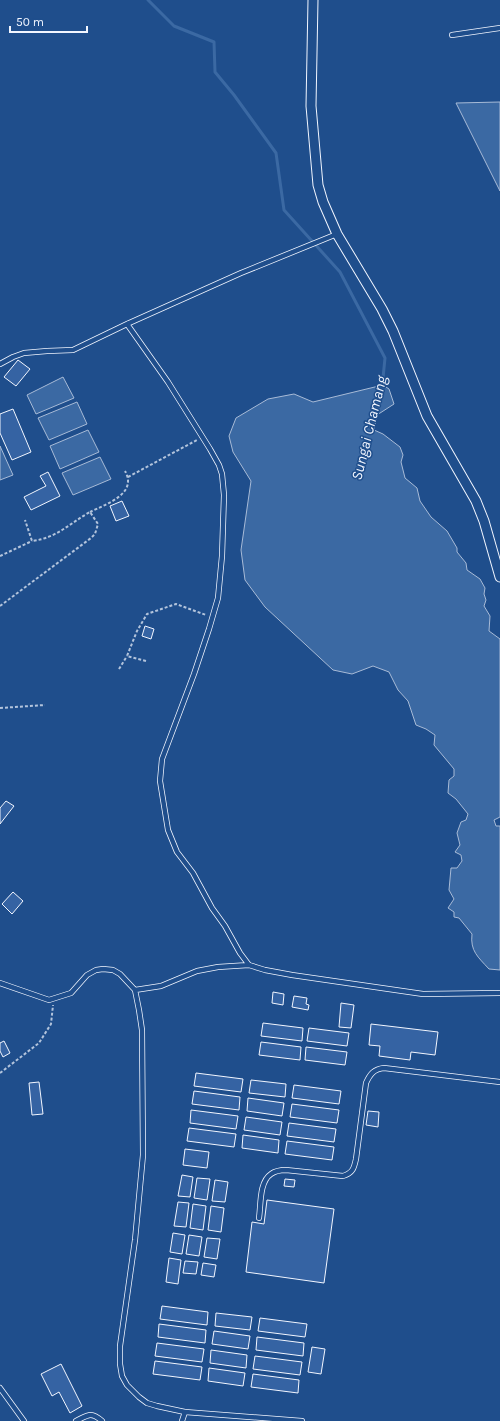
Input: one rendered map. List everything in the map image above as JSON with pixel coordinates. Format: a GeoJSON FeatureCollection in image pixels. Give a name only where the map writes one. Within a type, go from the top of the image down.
{"type":"FeatureCollection","features":[{"type":"Feature","properties":{"kind":"street"},"geometry":{"type":"LineString","coordinates":[[313,0],[311,106],[315,161],[321,196],[328,217],[337,234],[382,309],[393,331],[427,416],[476,501],[484,521],[500,577]]}},
{"type":"Feature","properties":{"kind":"lane"},"geometry":{"type":"LineString","coordinates":[[452,35],[500,28]]}},
{"type":"Feature","properties":{"kind":"lane"},"geometry":{"type":"LineString","coordinates":[[0,364],[13,357],[24,354],[47,350],[73,350],[241,273],[337,234]]}},
{"type":"Feature","properties":{"kind":"lane"},"geometry":{"type":"LineString","coordinates":[[127,324],[168,382],[203,437],[219,465],[223,482],[221,578],[212,617],[194,674],[162,759],[160,781],[168,830],[177,852],[193,873],[212,908],[249,965]]}},
{"type":"Feature","properties":{"kind":"lane"},"geometry":{"type":"LineString","coordinates":[[135,990],[161,986],[197,971],[218,967],[249,965],[265,970],[292,975],[423,994],[500,993]]}},
{"type":"Feature","properties":{"kind":"lane"},"geometry":{"type":"LineString","coordinates":[[0,983],[50,1000],[71,993],[87,975],[96,970],[103,969],[113,970],[120,974],[135,990],[142,1030],[143,1155],[135,1240],[120,1346],[122,1376],[127,1385],[147,1403],[185,1412],[302,1421]]}},
{"type":"Feature","properties":{"kind":"lane"},"geometry":{"type":"LineString","coordinates":[[260,1218],[263,1186],[271,1174],[286,1170],[343,1176],[352,1172],[356,1159],[366,1083],[374,1071],[384,1068],[500,1082]]}},
{"type":"Feature","properties":{"kind":"lane"},"geometry":{"type":"LineString","coordinates":[[0,1388],[14,1405],[24,1421]]}},
{"type":"Feature","properties":{"kind":"lane"},"geometry":{"type":"LineString","coordinates":[[182,1421],[185,1412]]}},
{"type":"Feature","properties":{"kind":"lane"},"geometry":{"type":"LineString","coordinates":[[76,1421],[91,1414],[95,1415],[102,1421]]}},
{"type":"Feature","properties":{"kind":"path"},"geometry":{"type":"LineString","coordinates":[[128,478],[203,437]]}},
{"type":"Feature","properties":{"kind":"path"},"geometry":{"type":"LineString","coordinates":[[0,556],[32,542],[52,537],[63,531],[76,520],[122,495],[128,486],[128,478],[125,471]]}},
{"type":"Feature","properties":{"kind":"path"},"geometry":{"type":"LineString","coordinates":[[0,606],[95,534],[98,524],[90,512]]}},
{"type":"Feature","properties":{"kind":"path"},"geometry":{"type":"LineString","coordinates":[[25,520],[32,542]]}},
{"type":"Feature","properties":{"kind":"path"},"geometry":{"type":"LineString","coordinates":[[119,669],[127,656],[136,631],[147,614],[176,604],[212,617]]}},
{"type":"Feature","properties":{"kind":"path"},"geometry":{"type":"LineString","coordinates":[[127,656],[146,661]]}},
{"type":"Feature","properties":{"kind":"path"},"geometry":{"type":"LineString","coordinates":[[0,708],[45,705]]}},
{"type":"Feature","properties":{"kind":"path"},"geometry":{"type":"LineString","coordinates":[[0,1073],[38,1043],[51,1024],[54,998]]}},
{"type":"Feature","properties":{"kind":"water"},"geometry":{"type":"Polygon","coordinates":[[[500,102],[500,191],[456,103],[500,102]]]}},
{"type":"Feature","properties":{"kind":"water"},"geometry":{"type":"Polygon","coordinates":[[[63,377],[74,398],[36,414],[27,395],[63,377]]]}},
{"type":"Feature","properties":{"kind":"water"},"geometry":{"type":"Polygon","coordinates":[[[383,385],[389,389],[394,404],[377,415],[374,430],[383,434],[400,447],[403,455],[401,462],[405,478],[417,488],[420,501],[431,517],[447,531],[457,548],[457,552],[466,563],[467,570],[480,579],[485,588],[484,594],[486,600],[484,606],[490,616],[489,631],[500,639],[500,817],[494,820],[496,826],[500,826],[500,970],[489,969],[478,957],[472,945],[472,934],[459,918],[454,917],[454,912],[448,908],[454,899],[449,890],[451,868],[457,868],[462,861],[461,855],[455,852],[460,845],[457,833],[461,822],[466,820],[468,814],[456,799],[448,793],[449,780],[454,776],[454,769],[434,745],[435,735],[416,725],[408,701],[398,690],[389,672],[373,666],[352,674],[333,670],[265,607],[245,580],[241,550],[251,481],[233,452],[229,436],[236,418],[268,399],[294,394],[313,402],[383,385]]]}},
{"type":"Feature","properties":{"kind":"water"},"geometry":{"type":"Polygon","coordinates":[[[77,402],[87,424],[49,440],[38,418],[77,402]]]}},
{"type":"Feature","properties":{"kind":"water"},"geometry":{"type":"Polygon","coordinates":[[[88,430],[99,452],[60,469],[50,446],[88,430]]]}},
{"type":"Feature","properties":{"kind":"water"},"geometry":{"type":"Polygon","coordinates":[[[0,446],[13,475],[0,480],[0,446]]]}},
{"type":"Feature","properties":{"kind":"water"},"geometry":{"type":"Polygon","coordinates":[[[100,457],[111,479],[73,495],[62,473],[100,457]]]}},
{"type":"Feature","properties":{"kind":"building"},"geometry":{"type":"Polygon","coordinates":[[[18,360],[30,369],[16,386],[4,377],[18,360]]]}},
{"type":"Feature","properties":{"kind":"building"},"geometry":{"type":"Polygon","coordinates":[[[13,409],[31,452],[12,460],[0,433],[0,414],[13,409]]]}},
{"type":"Feature","properties":{"kind":"building"},"geometry":{"type":"Polygon","coordinates":[[[48,472],[60,496],[31,510],[24,497],[46,486],[40,476],[48,472]]]}},
{"type":"Feature","properties":{"kind":"building"},"geometry":{"type":"Polygon","coordinates":[[[122,501],[129,516],[116,521],[110,506],[122,501]]]}},
{"type":"Feature","properties":{"kind":"building"},"geometry":{"type":"Polygon","coordinates":[[[145,626],[154,629],[151,639],[142,636],[145,626]]]}},
{"type":"Feature","properties":{"kind":"building"},"geometry":{"type":"Polygon","coordinates":[[[6,801],[14,806],[0,824],[0,808],[6,801]]]}},
{"type":"Feature","properties":{"kind":"building"},"geometry":{"type":"Polygon","coordinates":[[[13,892],[23,901],[12,914],[2,904],[13,892]]]}},
{"type":"Feature","properties":{"kind":"building"},"geometry":{"type":"Polygon","coordinates":[[[273,992],[284,994],[283,1005],[272,1003],[273,992]]]}},
{"type":"Feature","properties":{"kind":"building"},"geometry":{"type":"Polygon","coordinates":[[[294,996],[307,998],[306,1004],[309,1005],[308,1010],[292,1007],[294,996]]]}},
{"type":"Feature","properties":{"kind":"building"},"geometry":{"type":"Polygon","coordinates":[[[341,1003],[354,1005],[351,1028],[339,1027],[341,1003]]]}},
{"type":"Feature","properties":{"kind":"building"},"geometry":{"type":"Polygon","coordinates":[[[263,1023],[303,1028],[302,1041],[261,1036],[263,1023]]]}},
{"type":"Feature","properties":{"kind":"building"},"geometry":{"type":"Polygon","coordinates":[[[371,1024],[438,1032],[435,1055],[411,1052],[410,1060],[379,1056],[380,1046],[369,1045],[371,1024]]]}},
{"type":"Feature","properties":{"kind":"building"},"geometry":{"type":"Polygon","coordinates":[[[309,1028],[349,1033],[347,1046],[307,1041],[309,1028]]]}},
{"type":"Feature","properties":{"kind":"building"},"geometry":{"type":"Polygon","coordinates":[[[4,1041],[10,1053],[3,1057],[0,1051],[0,1043],[4,1041]]]}},
{"type":"Feature","properties":{"kind":"building"},"geometry":{"type":"Polygon","coordinates":[[[261,1042],[301,1047],[300,1060],[259,1055],[261,1042]]]}},
{"type":"Feature","properties":{"kind":"building"},"geometry":{"type":"Polygon","coordinates":[[[306,1047],[347,1052],[345,1065],[305,1060],[306,1047]]]}},
{"type":"Feature","properties":{"kind":"building"},"geometry":{"type":"Polygon","coordinates":[[[196,1073],[243,1079],[241,1092],[194,1086],[196,1073]]]}},
{"type":"Feature","properties":{"kind":"building"},"geometry":{"type":"Polygon","coordinates":[[[251,1080],[286,1084],[285,1097],[249,1093],[251,1080]]]}},
{"type":"Feature","properties":{"kind":"building"},"geometry":{"type":"Polygon","coordinates":[[[39,1082],[43,1114],[32,1115],[29,1083],[39,1082]]]}},
{"type":"Feature","properties":{"kind":"building"},"geometry":{"type":"Polygon","coordinates":[[[294,1085],[341,1091],[339,1104],[292,1098],[294,1085]]]}},
{"type":"Feature","properties":{"kind":"building"},"geometry":{"type":"Polygon","coordinates":[[[194,1091],[240,1097],[239,1110],[192,1104],[194,1091]]]}},
{"type":"Feature","properties":{"kind":"building"},"geometry":{"type":"Polygon","coordinates":[[[248,1098],[284,1103],[282,1116],[247,1111],[248,1098]]]}},
{"type":"Feature","properties":{"kind":"building"},"geometry":{"type":"Polygon","coordinates":[[[292,1104],[339,1110],[337,1123],[290,1117],[292,1104]]]}},
{"type":"Feature","properties":{"kind":"building"},"geometry":{"type":"Polygon","coordinates":[[[191,1110],[238,1116],[236,1129],[190,1123],[191,1110]]]}},
{"type":"Feature","properties":{"kind":"building"},"geometry":{"type":"Polygon","coordinates":[[[368,1111],[379,1112],[378,1127],[366,1125],[368,1111]]]}},
{"type":"Feature","properties":{"kind":"building"},"geometry":{"type":"Polygon","coordinates":[[[246,1117],[282,1122],[280,1135],[244,1130],[246,1117]]]}},
{"type":"Feature","properties":{"kind":"building"},"geometry":{"type":"Polygon","coordinates":[[[289,1123],[336,1129],[334,1142],[287,1136],[289,1123]]]}},
{"type":"Feature","properties":{"kind":"building"},"geometry":{"type":"Polygon","coordinates":[[[189,1128],[236,1134],[234,1147],[187,1141],[189,1128]]]}},
{"type":"Feature","properties":{"kind":"building"},"geometry":{"type":"Polygon","coordinates":[[[243,1135],[279,1140],[278,1153],[242,1148],[243,1135]]]}},
{"type":"Feature","properties":{"kind":"building"},"geometry":{"type":"Polygon","coordinates":[[[287,1141],[334,1147],[332,1160],[285,1154],[287,1141]]]}},
{"type":"Feature","properties":{"kind":"building"},"geometry":{"type":"Polygon","coordinates":[[[185,1149],[209,1152],[207,1168],[183,1165],[185,1149]]]}},
{"type":"Feature","properties":{"kind":"building"},"geometry":{"type":"Polygon","coordinates":[[[182,1175],[193,1177],[190,1197],[178,1196],[182,1175]]]}},
{"type":"Feature","properties":{"kind":"building"},"geometry":{"type":"Polygon","coordinates":[[[197,1178],[210,1179],[207,1200],[194,1198],[197,1178]]]}},
{"type":"Feature","properties":{"kind":"building"},"geometry":{"type":"Polygon","coordinates":[[[285,1179],[295,1180],[294,1187],[284,1186],[285,1179]]]}},
{"type":"Feature","properties":{"kind":"building"},"geometry":{"type":"Polygon","coordinates":[[[215,1180],[228,1182],[225,1202],[212,1201],[215,1180]]]}},
{"type":"Feature","properties":{"kind":"building"},"geometry":{"type":"Polygon","coordinates":[[[267,1200],[334,1209],[324,1283],[246,1272],[252,1222],[264,1224],[267,1200]]]}},
{"type":"Feature","properties":{"kind":"building"},"geometry":{"type":"Polygon","coordinates":[[[178,1202],[189,1203],[186,1227],[174,1226],[178,1202]]]}},
{"type":"Feature","properties":{"kind":"building"},"geometry":{"type":"Polygon","coordinates":[[[193,1204],[206,1206],[203,1230],[190,1228],[193,1204]]]}},
{"type":"Feature","properties":{"kind":"building"},"geometry":{"type":"Polygon","coordinates":[[[211,1206],[224,1208],[221,1232],[208,1230],[211,1206]]]}},
{"type":"Feature","properties":{"kind":"building"},"geometry":{"type":"Polygon","coordinates":[[[173,1233],[185,1235],[182,1254],[170,1252],[173,1233]]]}},
{"type":"Feature","properties":{"kind":"building"},"geometry":{"type":"Polygon","coordinates":[[[189,1235],[202,1237],[199,1256],[186,1254],[189,1235]]]}},
{"type":"Feature","properties":{"kind":"building"},"geometry":{"type":"Polygon","coordinates":[[[207,1238],[220,1239],[217,1259],[204,1257],[207,1238]]]}},
{"type":"Feature","properties":{"kind":"building"},"geometry":{"type":"Polygon","coordinates":[[[169,1258],[181,1260],[178,1284],[166,1282],[169,1258]]]}},
{"type":"Feature","properties":{"kind":"building"},"geometry":{"type":"Polygon","coordinates":[[[185,1261],[198,1262],[196,1274],[183,1273],[185,1261]]]}},
{"type":"Feature","properties":{"kind":"building"},"geometry":{"type":"Polygon","coordinates":[[[203,1263],[216,1265],[214,1277],[201,1275],[203,1263]]]}},
{"type":"Feature","properties":{"kind":"building"},"geometry":{"type":"Polygon","coordinates":[[[162,1306],[208,1312],[207,1325],[160,1319],[162,1306]]]}},
{"type":"Feature","properties":{"kind":"building"},"geometry":{"type":"Polygon","coordinates":[[[216,1313],[252,1317],[250,1330],[215,1326],[216,1313]]]}},
{"type":"Feature","properties":{"kind":"building"},"geometry":{"type":"Polygon","coordinates":[[[260,1318],[307,1324],[305,1337],[258,1331],[260,1318]]]}},
{"type":"Feature","properties":{"kind":"building"},"geometry":{"type":"Polygon","coordinates":[[[159,1324],[206,1330],[205,1343],[158,1337],[159,1324]]]}},
{"type":"Feature","properties":{"kind":"building"},"geometry":{"type":"Polygon","coordinates":[[[214,1331],[250,1336],[248,1349],[212,1344],[214,1331]]]}},
{"type":"Feature","properties":{"kind":"building"},"geometry":{"type":"Polygon","coordinates":[[[257,1337],[304,1343],[303,1356],[256,1350],[257,1337]]]}},
{"type":"Feature","properties":{"kind":"building"},"geometry":{"type":"Polygon","coordinates":[[[157,1343],[204,1349],[202,1362],[155,1356],[157,1343]]]}},
{"type":"Feature","properties":{"kind":"building"},"geometry":{"type":"Polygon","coordinates":[[[312,1347],[325,1349],[321,1374],[308,1372],[312,1347]]]}},
{"type":"Feature","properties":{"kind":"building"},"geometry":{"type":"Polygon","coordinates":[[[211,1350],[247,1355],[246,1368],[210,1363],[211,1350]]]}},
{"type":"Feature","properties":{"kind":"building"},"geometry":{"type":"Polygon","coordinates":[[[255,1356],[302,1362],[300,1375],[253,1369],[255,1356]]]}},
{"type":"Feature","properties":{"kind":"building"},"geometry":{"type":"Polygon","coordinates":[[[155,1361],[202,1367],[200,1380],[153,1374],[155,1361]]]}},
{"type":"Feature","properties":{"kind":"building"},"geometry":{"type":"Polygon","coordinates":[[[61,1364],[82,1406],[70,1413],[59,1392],[52,1396],[41,1374],[61,1364]]]}},
{"type":"Feature","properties":{"kind":"building"},"geometry":{"type":"Polygon","coordinates":[[[209,1368],[245,1373],[243,1386],[208,1381],[209,1368]]]}},
{"type":"Feature","properties":{"kind":"building"},"geometry":{"type":"Polygon","coordinates":[[[253,1374],[299,1380],[298,1393],[251,1387],[253,1374]]]}},
{"type":"Feature","properties":{"kind":"waterway","name":"Sungai Chamang"},"geometry":{"type":"LineString","coordinates":[[148,0],[174,26],[214,42],[215,72],[234,95],[276,153],[284,210],[340,272],[385,358],[382,388]]}}]}
